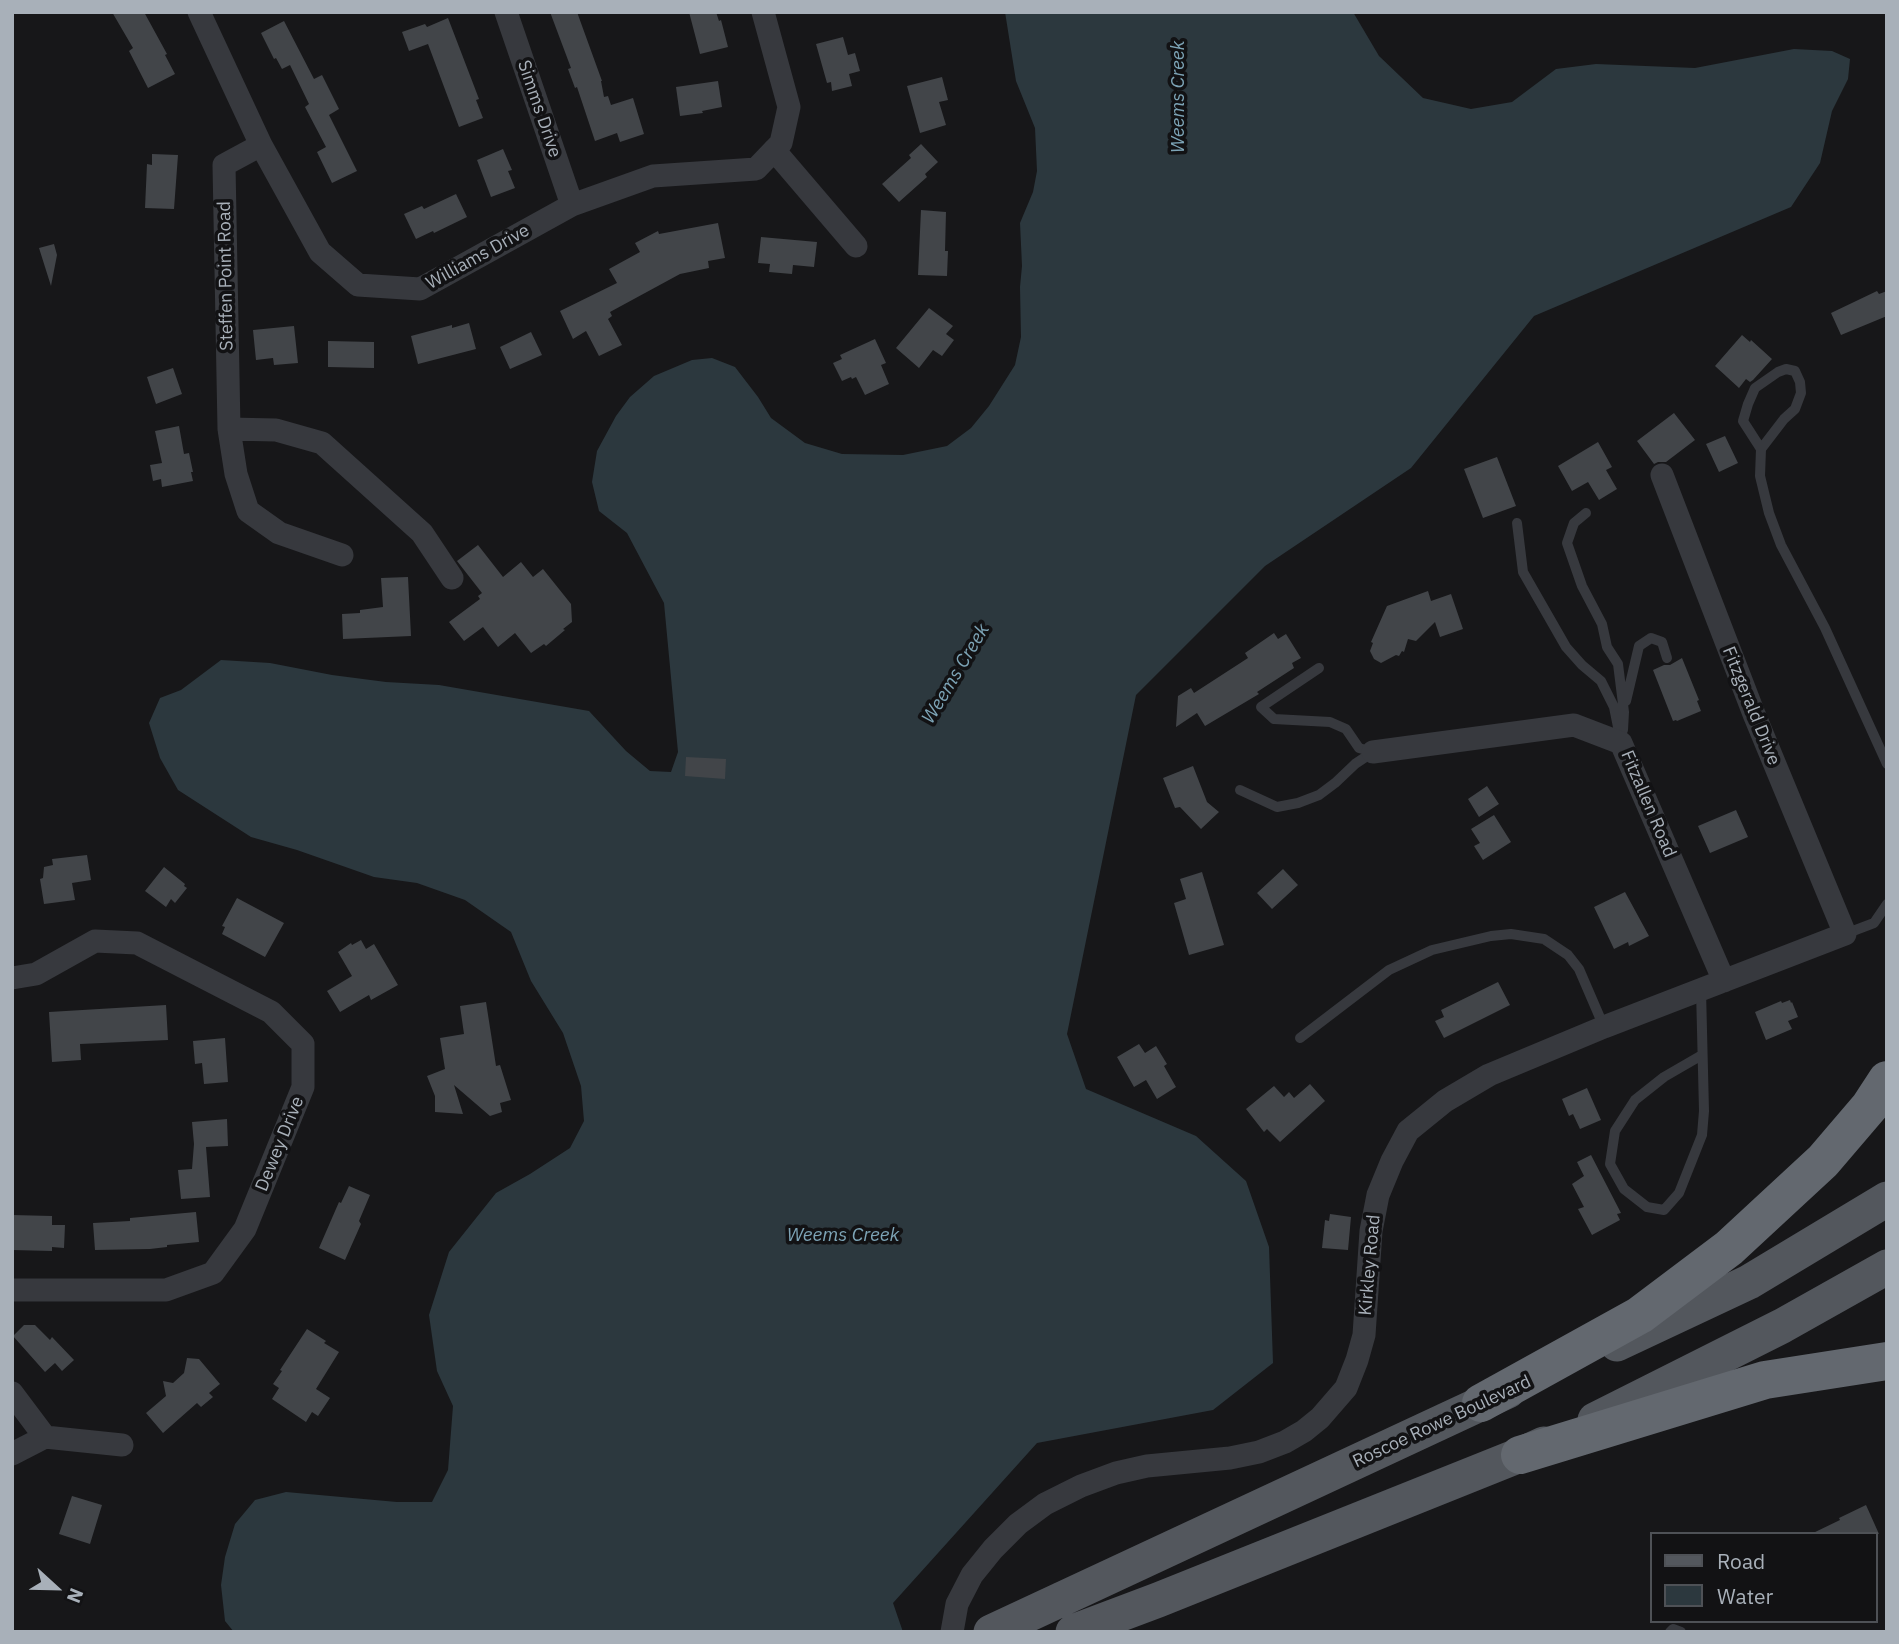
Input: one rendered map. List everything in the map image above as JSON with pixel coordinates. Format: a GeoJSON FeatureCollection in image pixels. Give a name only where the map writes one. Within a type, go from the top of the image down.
{"type":"FeatureCollection","features":[{"type":"Feature","properties":{"kind":"highway"},"geometry":{"type":"LineString","coordinates":[[1481,1403],[1640,1315],[1730,1248],[1823,1161],[1870,1107],[1887,1080]]}},
{"type":"Feature","properties":{"kind":"highway"},"geometry":{"type":"LineString","coordinates":[[1520,1455],[1765,1380],[1887,1361]]}},
{"type":"Feature","properties":{"kind":"main road","name":"Roscoe Rowe Boulevard"},"geometry":{"type":"LineString","coordinates":[[990,1632],[1481,1403],[1749,1282],[1887,1199]]}},
{"type":"Feature","properties":{"kind":"main road"},"geometry":{"type":"LineString","coordinates":[[1073,1632],[1520,1455],[1611,1413],[1782,1326],[1887,1267]]}},
{"type":"Feature","properties":{"kind":"street","name":"Williams Drive"},"geometry":{"type":"LineString","coordinates":[[199,12],[261,145],[320,252],[358,285],[420,289],[572,205],[653,176],[756,169],[774,150]]}},
{"type":"Feature","properties":{"kind":"street","name":"Simms Drive"},"geometry":{"type":"LineString","coordinates":[[506,12],[572,205]]}},
{"type":"Feature","properties":{"kind":"street"},"geometry":{"type":"LineString","coordinates":[[763,12],[789,107],[781,143],[774,150],[856,246]]}},
{"type":"Feature","properties":{"kind":"street","name":"Steffen Point Road"},"geometry":{"type":"LineString","coordinates":[[261,145],[223,165],[229,429],[236,474],[248,511],[278,533],[342,555]]}},
{"type":"Feature","properties":{"kind":"street"},"geometry":{"type":"LineString","coordinates":[[229,429],[276,430],[322,443],[422,533],[452,578]]}},
{"type":"Feature","properties":{"kind":"street","name":"Fitzgerald Drive"},"geometry":{"type":"LineString","coordinates":[[1662,475],[1754,715],[1845,934]]}},
{"type":"Feature","properties":{"kind":"street","name":"Fitzallen Road"},"geometry":{"type":"LineString","coordinates":[[1373,752],[1574,725],[1622,743],[1724,981]]}},
{"type":"Feature","properties":{"kind":"street","name":"Kirkley Road"},"geometry":{"type":"LineString","coordinates":[[952,1632],[957,1604],[972,1575],[1018,1524],[1045,1503],[1116,1472],[1259,1452],[1304,1431],[1320,1418],[1346,1388],[1364,1335],[1371,1231],[1378,1195],[1408,1131],[1445,1101],[1489,1075],[1604,1027],[1845,934]]}},
{"type":"Feature","properties":{"kind":"street","name":"Dewey Drive"},"geometry":{"type":"LineString","coordinates":[[12,978],[36,974],[95,942],[136,943],[271,1012],[303,1044],[303,1087],[245,1229],[213,1273],[166,1290],[12,1290]]}},
{"type":"Feature","properties":{"kind":"street"},"geometry":{"type":"LineString","coordinates":[[12,1392],[45,1437]]}},
{"type":"Feature","properties":{"kind":"street"},"geometry":{"type":"LineString","coordinates":[[12,1454],[45,1437],[122,1445]]}},
{"type":"Feature","properties":{"kind":"lane"},"geometry":{"type":"LineString","coordinates":[[1761,449],[1743,421],[1748,404],[1755,388],[1778,372],[1786,369],[1795,371],[1801,393],[1795,409],[1783,419],[1761,449],[1760,476],[1769,513],[1782,545],[1825,628],[1887,764]]}},
{"type":"Feature","properties":{"kind":"lane"},"geometry":{"type":"LineString","coordinates":[[1586,513],[1574,523],[1567,543],[1583,586],[1602,624],[1607,647],[1618,664],[1624,712]]}},
{"type":"Feature","properties":{"kind":"lane"},"geometry":{"type":"LineString","coordinates":[[1517,523],[1523,572],[1566,647],[1601,681],[1614,707],[1622,743]]}},
{"type":"Feature","properties":{"kind":"lane"},"geometry":{"type":"LineString","coordinates":[[1622,743],[1624,712],[1639,646],[1651,638],[1661,642],[1667,658]]}},
{"type":"Feature","properties":{"kind":"lane"},"geometry":{"type":"LineString","coordinates":[[1319,668],[1261,707],[1274,719],[1330,722],[1346,729],[1359,748],[1373,752]]}},
{"type":"Feature","properties":{"kind":"lane"},"geometry":{"type":"LineString","coordinates":[[1240,790],[1277,807],[1298,803],[1319,795],[1373,752]]}},
{"type":"Feature","properties":{"kind":"lane"},"geometry":{"type":"LineString","coordinates":[[1845,934],[1874,923],[1887,904]]}},
{"type":"Feature","properties":{"kind":"lane"},"geometry":{"type":"LineString","coordinates":[[1300,1038],[1389,970],[1432,950],[1511,934],[1544,939],[1568,955],[1579,969],[1604,1027]]}},
{"type":"Feature","properties":{"kind":"lane"},"geometry":{"type":"LineString","coordinates":[[1701,990],[1704,1111],[1702,1135],[1679,1193],[1664,1209],[1647,1207],[1624,1189],[1609,1164],[1615,1131],[1635,1100],[1664,1077],[1702,1055]]}},
{"type":"Feature","properties":{"kind":"lane"},"geometry":{"type":"LineString","coordinates":[[1670,1632],[1673,1629],[1681,1632]]}},
{"type":"Feature","properties":{"kind":"water","name":"Weems Creek"},"geometry":{"type":"Polygon","coordinates":[[[1005,12],[1353,12],[1379,56],[1423,98],[1471,109],[1512,102],[1556,69],[1596,64],[1695,68],[1794,49],[1832,51],[1850,59],[1848,79],[1832,111],[1820,163],[1791,207],[1534,316],[1411,468],[1265,566],[1136,695],[1067,1034],[1086,1089],[1196,1136],[1246,1181],[1269,1247],[1273,1363],[1213,1410],[1037,1443],[893,1603],[903,1632],[234,1632],[225,1621],[221,1585],[225,1557],[235,1524],[255,1500],[286,1492],[397,1502],[432,1502],[448,1470],[453,1406],[437,1371],[429,1315],[449,1252],[496,1193],[570,1148],[584,1121],[581,1086],[563,1033],[531,981],[511,932],[465,900],[417,883],[374,877],[251,837],[178,790],[160,758],[149,723],[160,698],[181,690],[221,660],[270,663],[386,682],[439,685],[589,711],[626,751],[650,771],[671,772],[678,752],[664,603],[627,533],[599,511],[592,482],[597,451],[630,397],[654,376],[692,360],[712,358],[735,367],[771,418],[805,443],[842,454],[903,455],[947,446],[971,428],[989,406],[1015,365],[1021,337],[1020,223],[1033,192],[1037,171],[1035,128],[1016,81],[1005,12]]]}},
{"type":"Feature","properties":{"kind":"building"},"geometry":{"type":"Polygon","coordinates":[[[112,12],[144,12],[175,74],[148,88],[129,51],[133,48],[112,12]]]}},
{"type":"Feature","properties":{"kind":"building"},"geometry":{"type":"Polygon","coordinates":[[[550,12],[577,12],[602,81],[604,97],[608,96],[611,105],[633,98],[644,134],[620,142],[617,133],[595,141],[550,12]]]}},
{"type":"Feature","properties":{"kind":"building"},"geometry":{"type":"Polygon","coordinates":[[[689,12],[716,12],[719,21],[721,20],[728,47],[700,54],[689,12]]]}},
{"type":"Feature","properties":{"kind":"building"},"geometry":{"type":"Polygon","coordinates":[[[448,18],[479,99],[476,100],[483,118],[459,127],[428,44],[409,51],[402,32],[425,24],[427,27],[448,18]]]}},
{"type":"Feature","properties":{"kind":"building"},"geometry":{"type":"Polygon","coordinates":[[[284,21],[314,79],[322,75],[339,109],[329,115],[357,171],[332,183],[317,152],[326,147],[305,107],[309,104],[290,65],[282,69],[261,33],[284,21]]]}},
{"type":"Feature","properties":{"kind":"building"},"geometry":{"type":"Polygon","coordinates":[[[843,37],[848,55],[855,53],[860,71],[849,74],[852,86],[832,91],[831,82],[827,83],[816,44],[843,37]]]}},
{"type":"Feature","properties":{"kind":"building"},"geometry":{"type":"Polygon","coordinates":[[[942,77],[948,100],[939,102],[946,125],[920,133],[907,86],[942,77]]]}},
{"type":"Feature","properties":{"kind":"building"},"geometry":{"type":"Polygon","coordinates":[[[718,81],[722,107],[680,116],[676,87],[718,81]]]}},
{"type":"Feature","properties":{"kind":"building"},"geometry":{"type":"Polygon","coordinates":[[[921,144],[938,162],[925,174],[927,177],[899,202],[882,184],[911,158],[909,155],[921,144]]]}},
{"type":"Feature","properties":{"kind":"building"},"geometry":{"type":"Polygon","coordinates":[[[503,149],[512,170],[508,171],[515,188],[491,197],[477,160],[503,149]]]}},
{"type":"Feature","properties":{"kind":"building"},"geometry":{"type":"Polygon","coordinates":[[[152,154],[178,155],[174,209],[145,208],[147,164],[152,165],[152,154]]]}},
{"type":"Feature","properties":{"kind":"building"},"geometry":{"type":"Polygon","coordinates":[[[456,194],[467,217],[416,239],[404,214],[422,206],[424,209],[456,194]]]}},
{"type":"Feature","properties":{"kind":"building"},"geometry":{"type":"Polygon","coordinates":[[[921,210],[946,212],[947,276],[918,275],[921,210]]]}},
{"type":"Feature","properties":{"kind":"building"},"geometry":{"type":"Polygon","coordinates":[[[718,223],[725,258],[708,261],[709,268],[680,274],[610,312],[612,316],[608,319],[622,345],[599,356],[586,331],[573,339],[560,311],[617,283],[609,269],[640,252],[635,243],[658,231],[659,234],[718,223]]]}},
{"type":"Feature","properties":{"kind":"building"},"geometry":{"type":"Polygon","coordinates":[[[761,237],[817,242],[814,267],[793,265],[792,274],[769,272],[770,264],[758,263],[761,237]]]}},
{"type":"Feature","properties":{"kind":"building"},"geometry":{"type":"Polygon","coordinates":[[[54,244],[57,255],[51,286],[39,248],[54,244]]]}},
{"type":"Feature","properties":{"kind":"building"},"geometry":{"type":"Polygon","coordinates":[[[1877,291],[1879,294],[1887,291],[1887,316],[1841,335],[1831,313],[1877,291]]]}},
{"type":"Feature","properties":{"kind":"building"},"geometry":{"type":"Polygon","coordinates":[[[929,308],[953,326],[946,334],[954,340],[942,356],[933,350],[919,368],[896,348],[929,308]]]}},
{"type":"Feature","properties":{"kind":"building"},"geometry":{"type":"Polygon","coordinates":[[[469,323],[476,349],[418,364],[411,336],[469,323]]]}},
{"type":"Feature","properties":{"kind":"building"},"geometry":{"type":"Polygon","coordinates":[[[294,326],[298,363],[274,365],[273,358],[256,360],[253,330],[294,326]]]}},
{"type":"Feature","properties":{"kind":"building"},"geometry":{"type":"Polygon","coordinates":[[[531,332],[542,355],[510,369],[500,347],[531,332]]]}},
{"type":"Feature","properties":{"kind":"building"},"geometry":{"type":"Polygon","coordinates":[[[1742,335],[1772,359],[1753,380],[1750,382],[1746,379],[1739,388],[1715,366],[1742,335]]]}},
{"type":"Feature","properties":{"kind":"building"},"geometry":{"type":"Polygon","coordinates":[[[875,339],[886,363],[881,365],[889,384],[865,395],[856,377],[842,381],[833,363],[842,359],[840,355],[875,339]]]}},
{"type":"Feature","properties":{"kind":"building"},"geometry":{"type":"Polygon","coordinates":[[[328,341],[374,342],[374,368],[328,367],[328,341]]]}},
{"type":"Feature","properties":{"kind":"building"},"geometry":{"type":"Polygon","coordinates":[[[173,368],[182,394],[156,404],[147,377],[173,368]]]}},
{"type":"Feature","properties":{"kind":"building"},"geometry":{"type":"Polygon","coordinates":[[[1674,413],[1695,440],[1666,462],[1654,464],[1637,441],[1674,413]]]}},
{"type":"Feature","properties":{"kind":"building"},"geometry":{"type":"Polygon","coordinates":[[[179,426],[184,454],[189,453],[193,481],[162,487],[161,479],[153,481],[150,465],[162,463],[155,431],[179,426]]]}},
{"type":"Feature","properties":{"kind":"building"},"geometry":{"type":"Polygon","coordinates":[[[1725,436],[1738,463],[1719,472],[1706,444],[1725,436]]]}},
{"type":"Feature","properties":{"kind":"building"},"geometry":{"type":"Polygon","coordinates":[[[1598,442],[1612,467],[1606,470],[1617,489],[1599,500],[1588,482],[1572,491],[1558,466],[1598,442]]]}},
{"type":"Feature","properties":{"kind":"building"},"geometry":{"type":"Polygon","coordinates":[[[1497,457],[1516,506],[1483,518],[1464,469],[1497,457]]]}},
{"type":"Feature","properties":{"kind":"building"},"geometry":{"type":"Polygon","coordinates":[[[478,545],[503,577],[521,562],[533,577],[543,569],[571,604],[572,622],[546,646],[544,644],[531,653],[515,633],[498,647],[483,627],[464,641],[449,622],[480,599],[478,596],[482,593],[457,561],[478,545]]]}},
{"type":"Feature","properties":{"kind":"building"},"geometry":{"type":"Polygon","coordinates":[[[408,577],[411,636],[343,639],[342,614],[383,607],[381,578],[408,577]]]}},
{"type":"Feature","properties":{"kind":"building"},"geometry":{"type":"Polygon","coordinates":[[[1428,591],[1431,601],[1451,594],[1463,629],[1440,637],[1435,622],[1416,641],[1408,639],[1404,652],[1399,656],[1381,663],[1374,659],[1370,651],[1371,642],[1387,606],[1428,591]]]}},
{"type":"Feature","properties":{"kind":"building"},"geometry":{"type":"Polygon","coordinates":[[[1274,633],[1278,639],[1286,634],[1301,658],[1292,663],[1294,668],[1257,692],[1259,694],[1205,726],[1197,713],[1176,727],[1178,696],[1191,688],[1194,693],[1248,658],[1245,653],[1274,633]]]}},
{"type":"Feature","properties":{"kind":"building"},"geometry":{"type":"Polygon","coordinates":[[[1682,658],[1701,711],[1673,721],[1653,670],[1682,658]]]}},
{"type":"Feature","properties":{"kind":"building"},"geometry":{"type":"Polygon","coordinates":[[[686,757],[726,759],[725,779],[685,776],[686,757]]]}},
{"type":"Feature","properties":{"kind":"building"},"geometry":{"type":"Polygon","coordinates":[[[1193,766],[1207,802],[1219,812],[1201,829],[1180,807],[1175,808],[1163,778],[1193,766]]]}},
{"type":"Feature","properties":{"kind":"building"},"geometry":{"type":"Polygon","coordinates":[[[1487,786],[1499,804],[1479,817],[1468,799],[1487,786]]]}},
{"type":"Feature","properties":{"kind":"building"},"geometry":{"type":"Polygon","coordinates":[[[1736,810],[1748,837],[1710,853],[1698,826],[1736,810]]]}},
{"type":"Feature","properties":{"kind":"building"},"geometry":{"type":"Polygon","coordinates":[[[1494,815],[1511,842],[1483,860],[1474,846],[1480,843],[1471,829],[1494,815]]]}},
{"type":"Feature","properties":{"kind":"building"},"geometry":{"type":"Polygon","coordinates":[[[87,855],[91,880],[72,883],[75,900],[44,904],[40,879],[43,878],[44,867],[53,865],[52,859],[87,855]]]}},
{"type":"Feature","properties":{"kind":"building"},"geometry":{"type":"Polygon","coordinates":[[[164,867],[187,888],[175,903],[171,899],[166,907],[145,891],[164,867]]]}},
{"type":"Feature","properties":{"kind":"building"},"geometry":{"type":"Polygon","coordinates":[[[1283,869],[1298,885],[1272,909],[1257,893],[1283,869]]]}},
{"type":"Feature","properties":{"kind":"building"},"geometry":{"type":"Polygon","coordinates":[[[1202,872],[1224,945],[1189,955],[1174,903],[1186,899],[1180,879],[1202,872]]]}},
{"type":"Feature","properties":{"kind":"building"},"geometry":{"type":"Polygon","coordinates":[[[1625,892],[1649,936],[1629,946],[1628,942],[1614,949],[1594,907],[1625,892]]]}},
{"type":"Feature","properties":{"kind":"building"},"geometry":{"type":"Polygon","coordinates":[[[237,898],[284,923],[265,957],[222,934],[225,927],[222,926],[237,898]]]}},
{"type":"Feature","properties":{"kind":"building"},"geometry":{"type":"Polygon","coordinates":[[[361,940],[366,949],[374,944],[398,985],[371,1000],[369,995],[340,1012],[327,991],[352,976],[338,952],[361,940]]]}},
{"type":"Feature","properties":{"kind":"building"},"geometry":{"type":"Polygon","coordinates":[[[1498,982],[1510,1005],[1444,1038],[1435,1021],[1444,1017],[1441,1010],[1498,982]]]}},
{"type":"Feature","properties":{"kind":"building"},"geometry":{"type":"Polygon","coordinates":[[[1790,1000],[1798,1017],[1788,1021],[1792,1029],[1766,1040],[1755,1012],[1790,1000]]]}},
{"type":"Feature","properties":{"kind":"building"},"geometry":{"type":"Polygon","coordinates":[[[486,1002],[496,1066],[500,1065],[511,1100],[500,1103],[502,1112],[490,1116],[454,1085],[463,1114],[435,1112],[435,1096],[427,1076],[445,1069],[440,1038],[464,1034],[460,1006],[486,1002]]]}},
{"type":"Feature","properties":{"kind":"building"},"geometry":{"type":"Polygon","coordinates":[[[166,1005],[168,1040],[80,1044],[81,1060],[52,1062],[49,1012],[166,1005]]]}},
{"type":"Feature","properties":{"kind":"building"},"geometry":{"type":"Polygon","coordinates":[[[225,1038],[228,1082],[204,1084],[202,1063],[195,1064],[193,1041],[225,1038]]]}},
{"type":"Feature","properties":{"kind":"building"},"geometry":{"type":"Polygon","coordinates":[[[1139,1044],[1145,1053],[1156,1046],[1176,1087],[1157,1099],[1146,1080],[1134,1087],[1117,1057],[1139,1044]]]}},
{"type":"Feature","properties":{"kind":"building"},"geometry":{"type":"Polygon","coordinates":[[[1310,1084],[1325,1101],[1280,1142],[1267,1129],[1264,1132],[1246,1109],[1274,1086],[1284,1097],[1289,1092],[1294,1098],[1310,1084]]]}},
{"type":"Feature","properties":{"kind":"building"},"geometry":{"type":"Polygon","coordinates":[[[1587,1088],[1601,1120],[1580,1129],[1573,1114],[1569,1116],[1562,1099],[1587,1088]]]}},
{"type":"Feature","properties":{"kind":"building"},"geometry":{"type":"Polygon","coordinates":[[[227,1119],[228,1146],[206,1147],[210,1197],[181,1199],[178,1170],[192,1169],[192,1122],[227,1119]]]}},
{"type":"Feature","properties":{"kind":"building"},"geometry":{"type":"Polygon","coordinates":[[[1591,1155],[1621,1213],[1617,1214],[1620,1220],[1592,1235],[1578,1209],[1584,1207],[1572,1184],[1584,1176],[1577,1162],[1591,1155]]]}},
{"type":"Feature","properties":{"kind":"building"},"geometry":{"type":"Polygon","coordinates":[[[349,1186],[370,1195],[345,1260],[319,1248],[349,1186]]]}},
{"type":"Feature","properties":{"kind":"building"},"geometry":{"type":"Polygon","coordinates":[[[196,1212],[199,1242],[150,1249],[95,1250],[93,1223],[196,1212]]]}},
{"type":"Feature","properties":{"kind":"building"},"geometry":{"type":"Polygon","coordinates":[[[1330,1214],[1351,1217],[1348,1250],[1322,1248],[1325,1220],[1329,1221],[1330,1214]]]}},
{"type":"Feature","properties":{"kind":"building"},"geometry":{"type":"Polygon","coordinates":[[[12,1215],[52,1216],[52,1225],[65,1225],[64,1248],[52,1247],[52,1251],[12,1250],[12,1215]]]}},
{"type":"Feature","properties":{"kind":"building"},"geometry":{"type":"Polygon","coordinates":[[[24,1325],[35,1325],[50,1340],[52,1337],[74,1360],[62,1371],[55,1363],[45,1372],[13,1336],[24,1325]]]}},
{"type":"Feature","properties":{"kind":"building"},"geometry":{"type":"Polygon","coordinates":[[[307,1329],[339,1352],[316,1389],[330,1398],[318,1416],[312,1412],[306,1422],[272,1399],[279,1388],[273,1384],[282,1371],[280,1370],[307,1329]]]}},
{"type":"Feature","properties":{"kind":"building"},"geometry":{"type":"Polygon","coordinates":[[[187,1358],[199,1359],[220,1384],[209,1393],[213,1397],[201,1407],[197,1403],[163,1433],[146,1413],[166,1396],[163,1381],[173,1383],[184,1373],[187,1358]]]}},
{"type":"Feature","properties":{"kind":"building"},"geometry":{"type":"Polygon","coordinates":[[[72,1496],[102,1505],[90,1544],[59,1534],[72,1496]]]}},
{"type":"Feature","properties":{"kind":"building"},"geometry":{"type":"Polygon","coordinates":[[[1866,1505],[1879,1534],[1815,1532],[1840,1520],[1839,1518],[1866,1505]]]}}]}
